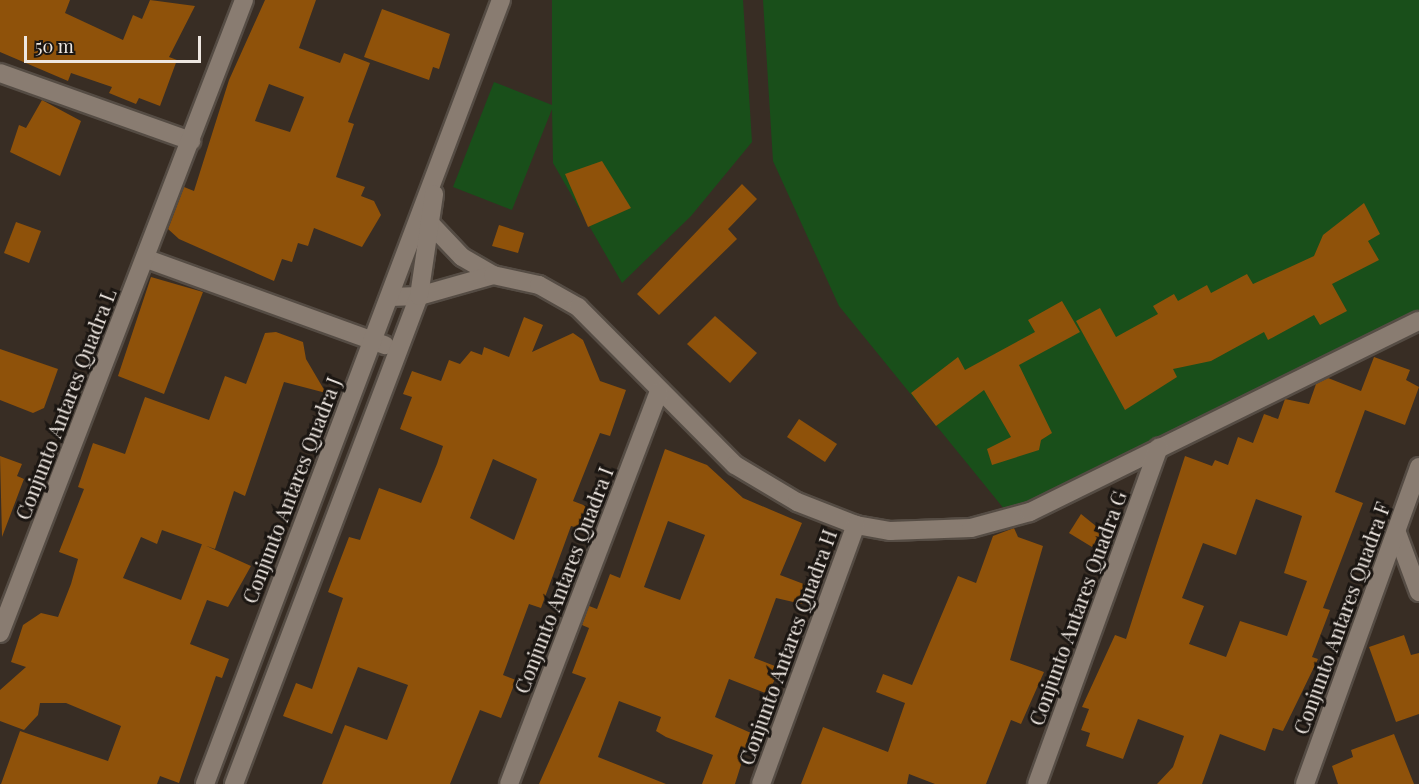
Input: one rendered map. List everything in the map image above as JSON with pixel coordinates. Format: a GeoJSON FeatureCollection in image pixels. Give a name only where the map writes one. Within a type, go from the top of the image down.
{"type":"FeatureCollection","features":[{"type":"Feature","properties":{"kind":"street","name":"Conjunto Antares Quadra L"},"geometry":{"type":"LineString","coordinates":[[0,633],[147,259],[244,0]]}},
{"type":"Feature","properties":{"kind":"street"},"geometry":{"type":"LineString","coordinates":[[234,784],[419,296],[423,216],[439,165],[501,0]]}},
{"type":"Feature","properties":{"kind":"street"},"geometry":{"type":"LineString","coordinates":[[0,73],[191,141]]}},
{"type":"Feature","properties":{"kind":"street"},"geometry":{"type":"LineString","coordinates":[[423,216],[462,257],[493,275],[539,285],[578,307],[659,392],[735,465],[796,502],[856,525],[890,531],[971,528],[1030,512],[1158,447],[1419,321]]}},
{"type":"Feature","properties":{"kind":"street","name":"Conjunto Antares Quadra J"},"geometry":{"type":"LineString","coordinates":[[205,784],[423,216]]}},
{"type":"Feature","properties":{"kind":"street"},"geometry":{"type":"LineString","coordinates":[[147,259],[398,350]]}},
{"type":"Feature","properties":{"kind":"street"},"geometry":{"type":"LineString","coordinates":[[390,297],[419,296],[493,275]]}},
{"type":"Feature","properties":{"kind":"street","name":"Conjunto Antares Quadra I"},"geometry":{"type":"LineString","coordinates":[[509,784],[659,392]]}},
{"type":"Feature","properties":{"kind":"street","name":"Conjunto Antares Quadra G"},"geometry":{"type":"LineString","coordinates":[[1037,784],[1158,447]]}},
{"type":"Feature","properties":{"kind":"street","name":"Conjunto Antares Quadra F"},"geometry":{"type":"LineString","coordinates":[[1305,784],[1419,467]]}},
{"type":"Feature","properties":{"kind":"street","name":"Conjunto Antares Quadra H"},"geometry":{"type":"LineString","coordinates":[[761,784],[856,525]]}},
{"type":"Feature","properties":{"kind":"street"},"geometry":{"type":"LineString","coordinates":[[1397,533],[1419,592]]}},
{"type":"Feature","properties":{"kind":"green space"},"geometry":{"type":"Polygon","coordinates":[[[552,0],[743,0],[752,142],[691,216],[622,283],[553,163],[552,109],[512,210],[453,187],[494,82],[552,105],[552,0]]]}},
{"type":"Feature","properties":{"kind":"green space"},"geometry":{"type":"Polygon","coordinates":[[[763,0],[1419,0],[1419,318],[1018,526],[839,306],[773,161],[763,0]]]}},
{"type":"Feature","properties":{"kind":"building"},"geometry":{"type":"Polygon","coordinates":[[[0,0],[70,0],[65,13],[123,40],[133,15],[142,19],[150,0],[195,6],[169,57],[177,60],[160,106],[139,98],[136,104],[109,93],[112,87],[71,73],[68,81],[0,52],[0,0]]]}},
{"type":"Feature","properties":{"kind":"building"},"geometry":{"type":"Polygon","coordinates":[[[265,0],[316,0],[299,48],[340,63],[344,53],[370,63],[348,122],[354,124],[336,177],[365,187],[361,196],[374,201],[381,215],[362,247],[314,228],[308,246],[298,243],[292,262],[282,259],[274,281],[179,239],[168,229],[184,187],[194,191],[229,80],[265,0]],[[269,84],[255,121],[290,132],[304,97],[269,84]]]}},
{"type":"Feature","properties":{"kind":"building"},"geometry":{"type":"Polygon","coordinates":[[[382,9],[450,34],[439,69],[433,67],[429,80],[364,57],[382,9]]]}},
{"type":"Feature","properties":{"kind":"building"},"geometry":{"type":"Polygon","coordinates":[[[42,100],[81,121],[60,176],[10,152],[19,125],[26,128],[42,100]]]}},
{"type":"Feature","properties":{"kind":"building"},"geometry":{"type":"Polygon","coordinates":[[[602,161],[631,208],[588,227],[565,174],[602,161]]]}},
{"type":"Feature","properties":{"kind":"building"},"geometry":{"type":"Polygon","coordinates":[[[742,184],[757,199],[728,229],[737,239],[659,315],[637,294],[742,184]]]}},
{"type":"Feature","properties":{"kind":"building"},"geometry":{"type":"Polygon","coordinates":[[[1364,203],[1380,234],[1368,241],[1379,260],[1332,284],[1347,311],[1320,325],[1314,315],[1268,340],[1264,332],[1211,361],[1173,369],[1177,377],[1125,410],[1076,321],[1100,308],[1116,337],[1158,314],[1153,306],[1174,294],[1178,301],[1207,285],[1211,293],[1247,274],[1253,284],[1314,256],[1323,235],[1364,203]]]}},
{"type":"Feature","properties":{"kind":"building"},"geometry":{"type":"Polygon","coordinates":[[[16,222],[41,231],[29,263],[4,253],[16,222]]]}},
{"type":"Feature","properties":{"kind":"building"},"geometry":{"type":"Polygon","coordinates":[[[499,225],[524,233],[518,253],[492,246],[499,225]]]}},
{"type":"Feature","properties":{"kind":"building"},"geometry":{"type":"Polygon","coordinates":[[[151,277],[203,292],[164,394],[118,376],[151,277]]]}},
{"type":"Feature","properties":{"kind":"building"},"geometry":{"type":"Polygon","coordinates":[[[1062,301],[1080,332],[1019,365],[1052,433],[1041,440],[1039,450],[992,465],[987,449],[1011,437],[984,390],[936,426],[911,393],[958,357],[965,370],[1035,332],[1028,320],[1062,301]]]}},
{"type":"Feature","properties":{"kind":"building"},"geometry":{"type":"Polygon","coordinates":[[[715,316],[757,353],[730,383],[687,344],[715,316]]]}},
{"type":"Feature","properties":{"kind":"building"},"geometry":{"type":"Polygon","coordinates":[[[524,317],[543,325],[532,352],[573,333],[583,340],[600,381],[626,390],[610,436],[600,433],[573,501],[586,506],[578,528],[571,526],[541,608],[529,604],[503,675],[516,680],[501,718],[480,710],[450,784],[322,784],[345,725],[387,740],[408,685],[358,667],[332,734],[283,716],[296,683],[312,689],[343,598],[328,592],[349,537],[360,540],[379,488],[421,503],[437,464],[443,446],[400,429],[412,397],[403,394],[412,371],[441,381],[449,360],[460,364],[471,351],[482,355],[484,347],[509,357],[524,317]],[[493,459],[470,518],[514,540],[537,479],[493,459]]]}},
{"type":"Feature","properties":{"kind":"building"},"geometry":{"type":"Polygon","coordinates":[[[276,332],[303,342],[306,359],[326,393],[284,382],[245,496],[234,491],[215,549],[206,546],[251,566],[228,607],[207,600],[190,644],[229,659],[222,678],[216,676],[179,783],[160,776],[157,784],[1,784],[20,731],[108,761],[121,726],[66,703],[40,703],[38,715],[24,730],[0,721],[0,690],[26,667],[11,662],[23,625],[41,613],[58,617],[71,584],[78,559],[59,552],[84,489],[78,487],[93,443],[125,454],[145,397],[209,420],[225,376],[246,384],[265,333],[276,332]],[[162,530],[157,544],[141,537],[123,578],[181,600],[202,544],[162,530]]]}},
{"type":"Feature","properties":{"kind":"building"},"geometry":{"type":"Polygon","coordinates":[[[0,349],[58,369],[44,408],[33,413],[0,400],[0,349]]]}},
{"type":"Feature","properties":{"kind":"building"},"geometry":{"type":"Polygon","coordinates":[[[1374,357],[1410,370],[1406,380],[1419,387],[1405,425],[1365,410],[1335,492],[1363,503],[1323,608],[1330,610],[1312,657],[1318,659],[1283,731],[1273,728],[1265,751],[1220,734],[1202,784],[1157,784],[1173,767],[1184,736],[1138,719],[1123,759],[1086,746],[1090,733],[1081,730],[1089,709],[1082,707],[1115,635],[1126,639],[1185,456],[1212,466],[1215,460],[1228,465],[1238,437],[1253,443],[1264,414],[1278,419],[1285,399],[1309,404],[1316,384],[1328,378],[1361,391],[1374,357]],[[1256,499],[1236,555],[1203,543],[1182,598],[1204,606],[1189,644],[1226,657],[1240,621],[1287,636],[1307,581],[1284,573],[1302,516],[1256,499]]]}},
{"type":"Feature","properties":{"kind":"building"},"geometry":{"type":"Polygon","coordinates":[[[799,419],[837,444],[825,462],[787,437],[799,419]]]}},
{"type":"Feature","properties":{"kind":"building"},"geometry":{"type":"Polygon","coordinates":[[[665,449],[707,465],[743,498],[802,523],[780,575],[809,586],[802,604],[776,598],[754,658],[780,668],[768,694],[729,679],[715,717],[751,733],[735,784],[702,784],[713,755],[666,737],[656,731],[661,717],[619,701],[598,757],[666,784],[539,784],[586,678],[572,673],[589,628],[582,625],[589,606],[597,609],[610,574],[620,578],[665,449]],[[668,521],[644,587],[680,600],[705,535],[668,521]]]}},
{"type":"Feature","properties":{"kind":"building"},"geometry":{"type":"Polygon","coordinates":[[[0,456],[22,464],[17,476],[24,479],[2,537],[0,456]]]}},
{"type":"Feature","properties":{"kind":"building"},"geometry":{"type":"Polygon","coordinates":[[[1081,514],[1102,531],[1092,547],[1069,533],[1081,514]]]}},
{"type":"Feature","properties":{"kind":"building"},"geometry":{"type":"Polygon","coordinates":[[[1014,528],[1018,537],[1043,546],[1010,660],[1044,672],[1021,724],[1011,720],[986,784],[935,784],[909,774],[907,784],[801,784],[823,727],[888,752],[905,703],[876,692],[883,674],[912,685],[958,576],[976,583],[993,536],[1014,528]]]}},
{"type":"Feature","properties":{"kind":"building"},"geometry":{"type":"Polygon","coordinates":[[[1404,635],[1411,655],[1419,653],[1419,714],[1396,722],[1369,647],[1404,635]]]}},
{"type":"Feature","properties":{"kind":"building"},"geometry":{"type":"Polygon","coordinates":[[[1394,734],[1414,784],[1338,784],[1332,766],[1353,757],[1351,750],[1394,734]]]}}]}
